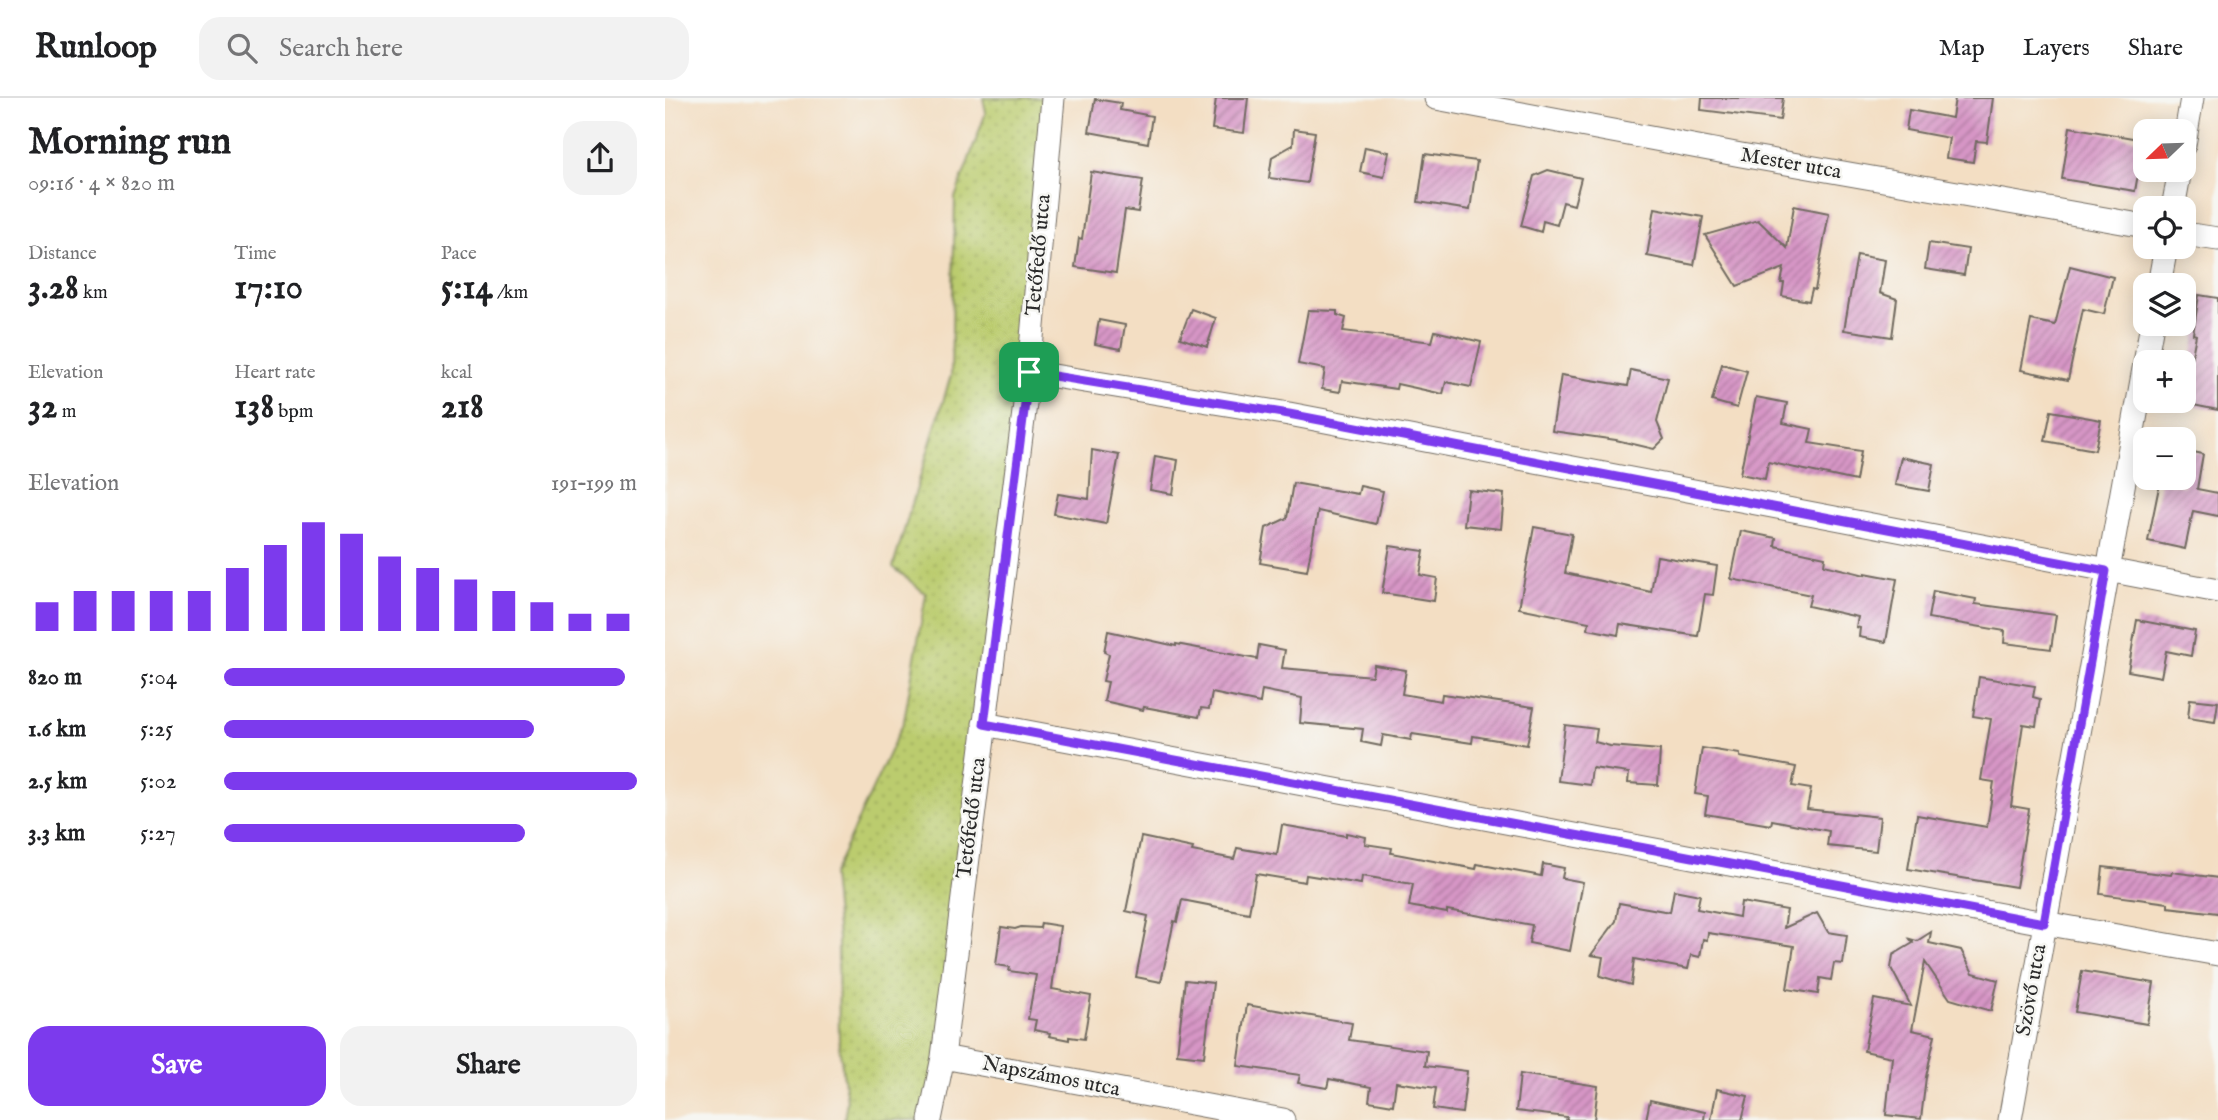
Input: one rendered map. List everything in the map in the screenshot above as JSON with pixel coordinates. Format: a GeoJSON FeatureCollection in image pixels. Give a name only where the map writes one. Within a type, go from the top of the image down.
{"type":"FeatureCollection","features":[{"type":"Feature","properties":{"kind":"street","name":"Tetőfedő utca"},"geometry":{"type":"LineString","coordinates":[[930,1120],[943,1057],[1029,372],[1053,98]]}},
{"type":"Feature","properties":{"kind":"street","name":"Mester utca"},"geometry":{"type":"LineString","coordinates":[[1436,98],[2133,224]]}},
{"type":"Feature","properties":{"kind":"street"},"geometry":{"type":"LineString","coordinates":[[2188,119],[2192,98]]}},
{"type":"Feature","properties":{"kind":"street"},"geometry":{"type":"LineString","coordinates":[[2196,236],[2218,239]]}},
{"type":"Feature","properties":{"kind":"street","name":"Szövő utca"},"geometry":{"type":"LineString","coordinates":[[2010,1120],[2150,336]]}},
{"type":"Feature","properties":{"kind":"street"},"geometry":{"type":"LineString","coordinates":[[1029,372],[1289,414],[2218,591]]}},
{"type":"Feature","properties":{"kind":"street"},"geometry":{"type":"LineString","coordinates":[[984,724],[2218,954]]}},
{"type":"Feature","properties":{"kind":"street","name":"Napszámos utca"},"geometry":{"type":"LineString","coordinates":[[943,1057],[1283,1120]]}},
{"type":"Feature","properties":{"kind":"green space"},"geometry":{"type":"Polygon","coordinates":[[[983,98],[1053,98],[930,1120],[844,1120],[847,1100],[839,1045],[838,938],[832,876],[904,721],[926,594],[893,567],[951,375],[955,198],[986,112],[983,98]]]}},
{"type":"Feature","properties":{"kind":"building"},"geometry":{"type":"Polygon","coordinates":[[[1216,98],[1248,98],[1244,133],[1212,129],[1216,98]]]}},
{"type":"Feature","properties":{"kind":"building"},"geometry":{"type":"Polygon","coordinates":[[[1702,98],[1783,98],[1780,120],[1701,110],[1702,98]]]}},
{"type":"Feature","properties":{"kind":"building"},"geometry":{"type":"Polygon","coordinates":[[[1955,98],[1993,98],[1987,142],[1976,141],[1973,162],[1946,158],[1949,138],[1906,130],[1909,110],[1952,118],[1955,98]]]}},
{"type":"Feature","properties":{"kind":"building"},"geometry":{"type":"Polygon","coordinates":[[[1095,99],[1121,103],[1120,110],[1152,116],[1148,143],[1089,132],[1095,99]]]}},
{"type":"Feature","properties":{"kind":"building"},"geometry":{"type":"Polygon","coordinates":[[[2070,127],[2133,138],[2135,191],[2062,179],[2070,127]]]}},
{"type":"Feature","properties":{"kind":"building"},"geometry":{"type":"Polygon","coordinates":[[[1294,129],[1315,132],[1307,183],[1269,178],[1272,157],[1293,145],[1294,129]]]}},
{"type":"Feature","properties":{"kind":"building"},"geometry":{"type":"Polygon","coordinates":[[[1365,147],[1389,152],[1384,177],[1360,172],[1365,147]]]}},
{"type":"Feature","properties":{"kind":"building"},"geometry":{"type":"Polygon","coordinates":[[[1425,154],[1477,161],[1470,210],[1418,202],[1425,154]]]}},
{"type":"Feature","properties":{"kind":"building"},"geometry":{"type":"Polygon","coordinates":[[[1548,170],[1581,178],[1574,205],[1563,202],[1557,225],[1543,221],[1541,232],[1521,226],[1534,176],[1548,170]]]}},
{"type":"Feature","properties":{"kind":"building"},"geometry":{"type":"Polygon","coordinates":[[[1091,172],[1143,180],[1138,212],[1125,210],[1116,273],[1075,267],[1079,238],[1082,239],[1091,172]]]}},
{"type":"Feature","properties":{"kind":"building"},"geometry":{"type":"Polygon","coordinates":[[[1794,206],[1829,213],[1815,290],[1812,289],[1809,301],[1782,296],[1784,268],[1737,286],[1705,235],[1758,220],[1787,248],[1794,206]]]}},
{"type":"Feature","properties":{"kind":"building"},"geometry":{"type":"Polygon","coordinates":[[[1655,208],[1703,217],[1694,265],[1647,256],[1655,208]]]}},
{"type":"Feature","properties":{"kind":"building"},"geometry":{"type":"Polygon","coordinates":[[[1929,243],[1968,249],[1964,275],[1925,269],[1929,243]]]}},
{"type":"Feature","properties":{"kind":"building"},"geometry":{"type":"Polygon","coordinates":[[[1857,255],[1885,260],[1880,293],[1897,299],[1892,337],[1844,330],[1857,255]]]}},
{"type":"Feature","properties":{"kind":"building"},"geometry":{"type":"Polygon","coordinates":[[[2070,266],[2113,277],[2104,314],[2083,309],[2068,380],[2021,370],[2031,320],[2055,325],[2070,266]]]}},
{"type":"Feature","properties":{"kind":"building"},"geometry":{"type":"Polygon","coordinates":[[[2199,295],[2218,298],[2218,410],[2196,406],[2196,350],[2193,350],[2199,295]]]}},
{"type":"Feature","properties":{"kind":"building"},"geometry":{"type":"Polygon","coordinates":[[[1191,309],[1216,318],[1207,347],[1180,338],[1191,309]]]}},
{"type":"Feature","properties":{"kind":"building"},"geometry":{"type":"Polygon","coordinates":[[[1308,310],[1337,311],[1337,315],[1346,318],[1343,331],[1432,342],[1435,331],[1481,342],[1471,387],[1446,382],[1443,394],[1397,384],[1396,389],[1342,381],[1340,392],[1322,389],[1325,369],[1298,364],[1308,310]]]}},
{"type":"Feature","properties":{"kind":"building"},"geometry":{"type":"Polygon","coordinates":[[[1099,320],[1125,325],[1121,349],[1095,344],[1099,320]]]}},
{"type":"Feature","properties":{"kind":"building"},"geometry":{"type":"Polygon","coordinates":[[[1722,364],[1747,371],[1737,408],[1712,401],[1722,364]]]}},
{"type":"Feature","properties":{"kind":"building"},"geometry":{"type":"Polygon","coordinates":[[[1631,370],[1668,378],[1657,422],[1664,439],[1654,449],[1616,440],[1552,431],[1561,375],[1628,386],[1631,370]]]}},
{"type":"Feature","properties":{"kind":"building"},"geometry":{"type":"Polygon","coordinates":[[[1756,397],[1787,403],[1783,423],[1812,429],[1809,443],[1861,451],[1856,481],[1768,462],[1765,479],[1740,474],[1756,397]]]}},
{"type":"Feature","properties":{"kind":"building"},"geometry":{"type":"Polygon","coordinates":[[[2051,411],[2101,420],[2095,450],[2045,441],[2051,411]]]}},
{"type":"Feature","properties":{"kind":"building"},"geometry":{"type":"Polygon","coordinates":[[[1092,450],[1119,455],[1106,524],[1054,514],[1058,494],[1089,499],[1092,450]]]}},
{"type":"Feature","properties":{"kind":"building"},"geometry":{"type":"Polygon","coordinates":[[[2196,453],[2203,454],[2197,489],[2218,493],[2218,516],[2193,511],[2185,549],[2148,541],[2158,490],[2196,490],[2196,453]]]}},
{"type":"Feature","properties":{"kind":"building"},"geometry":{"type":"Polygon","coordinates":[[[1155,456],[1178,460],[1173,494],[1150,490],[1155,456]]]}},
{"type":"Feature","properties":{"kind":"building"},"geometry":{"type":"Polygon","coordinates":[[[1901,457],[1934,464],[1929,491],[1895,485],[1901,457]]]}},
{"type":"Feature","properties":{"kind":"building"},"geometry":{"type":"Polygon","coordinates":[[[1293,483],[1358,494],[1360,486],[1383,491],[1376,524],[1318,511],[1307,571],[1260,563],[1266,528],[1287,518],[1293,483]]]}},
{"type":"Feature","properties":{"kind":"building"},"geometry":{"type":"Polygon","coordinates":[[[1468,490],[1504,494],[1501,529],[1464,525],[1468,490]]]}},
{"type":"Feature","properties":{"kind":"building"},"geometry":{"type":"Polygon","coordinates":[[[1534,527],[1572,534],[1565,573],[1651,592],[1657,556],[1717,566],[1713,595],[1705,594],[1698,636],[1620,624],[1618,635],[1588,629],[1589,622],[1519,608],[1534,527]]]}},
{"type":"Feature","properties":{"kind":"building"},"geometry":{"type":"Polygon","coordinates":[[[1741,531],[1776,538],[1775,546],[1825,557],[1824,565],[1897,579],[1886,642],[1859,637],[1860,628],[1856,627],[1858,617],[1808,606],[1811,595],[1731,579],[1741,531]]]}},
{"type":"Feature","properties":{"kind":"building"},"geometry":{"type":"Polygon","coordinates":[[[1390,546],[1424,551],[1420,575],[1437,578],[1434,601],[1382,593],[1390,546]]]}},
{"type":"Feature","properties":{"kind":"building"},"geometry":{"type":"Polygon","coordinates":[[[1933,591],[1976,599],[1975,604],[2056,615],[2051,649],[2004,643],[2005,631],[1928,618],[1933,591]]]}},
{"type":"Feature","properties":{"kind":"building"},"geometry":{"type":"Polygon","coordinates":[[[2137,620],[2195,631],[2191,656],[2166,651],[2161,677],[2128,671],[2137,620]]]}},
{"type":"Feature","properties":{"kind":"building"},"geometry":{"type":"Polygon","coordinates":[[[1108,631],[1176,646],[1257,659],[1259,645],[1285,650],[1282,668],[1372,676],[1374,665],[1406,670],[1402,694],[1441,701],[1442,694],[1534,707],[1527,745],[1473,736],[1472,743],[1412,734],[1411,740],[1383,735],[1381,746],[1361,742],[1363,729],[1300,723],[1302,698],[1262,690],[1260,703],[1212,693],[1209,709],[1201,708],[1199,717],[1144,707],[1143,710],[1104,701],[1108,682],[1103,681],[1109,654],[1104,652],[1108,631]]]}},
{"type":"Feature","properties":{"kind":"building"},"geometry":{"type":"Polygon","coordinates":[[[1979,677],[2035,686],[2033,697],[2040,699],[2036,726],[2023,724],[2011,806],[2029,809],[2016,887],[1908,869],[1917,815],[1987,827],[1994,782],[1981,780],[1991,719],[1973,716],[1979,677]]]}},
{"type":"Feature","properties":{"kind":"building"},"geometry":{"type":"Polygon","coordinates":[[[2190,699],[2218,702],[2215,722],[2188,718],[2190,699]]]}},
{"type":"Feature","properties":{"kind":"building"},"geometry":{"type":"Polygon","coordinates":[[[1565,725],[1597,729],[1595,742],[1610,746],[1660,750],[1658,785],[1628,783],[1629,773],[1592,768],[1590,785],[1558,781],[1565,725]]]}},
{"type":"Feature","properties":{"kind":"building"},"geometry":{"type":"Polygon","coordinates":[[[1702,748],[1796,767],[1792,786],[1811,789],[1807,809],[1880,817],[1876,851],[1827,846],[1829,831],[1772,820],[1771,825],[1705,814],[1708,796],[1695,794],[1702,748]]]}},
{"type":"Feature","properties":{"kind":"building"},"geometry":{"type":"Polygon","coordinates":[[[1282,825],[1366,837],[1365,844],[1392,848],[1391,853],[1476,869],[1477,864],[1541,876],[1543,864],[1564,868],[1562,878],[1583,882],[1570,951],[1529,943],[1532,925],[1409,906],[1413,884],[1362,876],[1361,884],[1306,875],[1305,882],[1256,874],[1249,913],[1182,900],[1177,922],[1174,921],[1161,982],[1136,977],[1148,916],[1126,911],[1141,837],[1234,859],[1237,848],[1277,855],[1282,825]]]}},
{"type":"Feature","properties":{"kind":"building"},"geometry":{"type":"Polygon","coordinates":[[[2103,867],[2218,878],[2218,913],[2100,894],[2103,867]]]}},
{"type":"Feature","properties":{"kind":"building"},"geometry":{"type":"Polygon","coordinates":[[[1674,890],[1700,895],[1697,909],[1739,917],[1741,902],[1787,910],[1784,928],[1817,913],[1828,932],[1847,935],[1843,964],[1834,963],[1831,980],[1820,978],[1818,994],[1787,989],[1794,946],[1708,933],[1707,940],[1703,939],[1700,957],[1691,955],[1688,969],[1634,959],[1631,985],[1600,976],[1603,957],[1591,955],[1616,921],[1619,903],[1670,912],[1674,890]]]}},
{"type":"Feature","properties":{"kind":"building"},"geometry":{"type":"Polygon","coordinates":[[[1041,923],[1060,926],[1052,989],[1091,996],[1084,1039],[1069,1037],[1069,1040],[1034,1030],[1036,1020],[1028,1019],[1036,975],[1009,971],[1010,967],[996,965],[1001,927],[1040,928],[1041,923]]]}},
{"type":"Feature","properties":{"kind":"building"},"geometry":{"type":"Polygon","coordinates":[[[1931,932],[1929,943],[1961,950],[1973,973],[1998,980],[1991,1011],[1950,999],[1925,962],[1912,1030],[1935,1035],[1921,1119],[1886,1115],[1892,1057],[1864,1051],[1874,999],[1911,1006],[1891,968],[1893,955],[1913,943],[1910,939],[1917,941],[1931,932]]]}},
{"type":"Feature","properties":{"kind":"building"},"geometry":{"type":"Polygon","coordinates":[[[2082,971],[2154,983],[2147,1024],[2075,1012],[2082,971]]]}},
{"type":"Feature","properties":{"kind":"building"},"geometry":{"type":"Polygon","coordinates":[[[1185,980],[1213,983],[1204,1057],[1177,1054],[1185,980]]]}},
{"type":"Feature","properties":{"kind":"building"},"geometry":{"type":"Polygon","coordinates":[[[1247,1005],[1352,1023],[1349,1040],[1427,1051],[1425,1066],[1467,1071],[1462,1113],[1433,1109],[1436,1088],[1396,1082],[1393,1105],[1369,1101],[1371,1087],[1329,1079],[1327,1088],[1298,1083],[1300,1075],[1238,1066],[1247,1005]]]}},
{"type":"Feature","properties":{"kind":"building"},"geometry":{"type":"Polygon","coordinates":[[[1520,1074],[1598,1086],[1594,1120],[1566,1120],[1567,1117],[1516,1111],[1520,1074]]]}},
{"type":"Feature","properties":{"kind":"building"},"geometry":{"type":"Polygon","coordinates":[[[1717,1089],[1748,1096],[1742,1120],[1711,1120],[1717,1089]]]}},
{"type":"Feature","properties":{"kind":"building"},"geometry":{"type":"Polygon","coordinates":[[[1650,1100],[1705,1112],[1704,1120],[1646,1120],[1650,1100]]]}},
{"type":"Feature","properties":{"kind":"route"},"geometry":{"type":"LineString","coordinates":[[1029,372],[1289,414],[2106,571],[2044,923],[984,724],[1029,372]]}}]}
